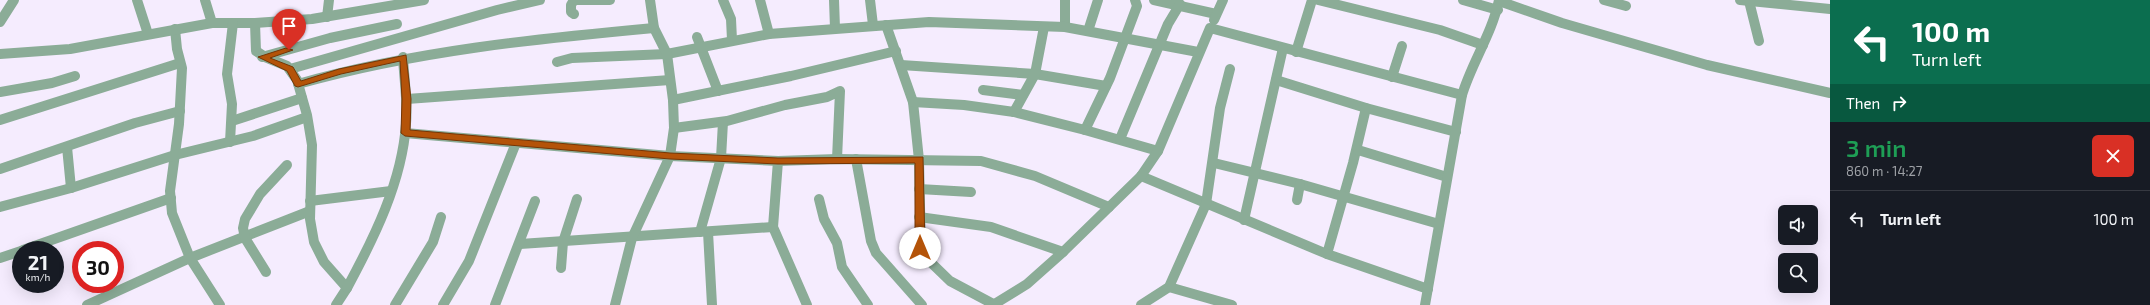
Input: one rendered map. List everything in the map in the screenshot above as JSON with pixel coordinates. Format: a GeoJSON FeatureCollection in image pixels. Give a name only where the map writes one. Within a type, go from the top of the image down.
{"type":"FeatureCollection","features":[{"type":"Feature","properties":{"kind":"street"},"geometry":{"type":"LineString","coordinates":[[0,22],[16,0]]}},
{"type":"Feature","properties":{"kind":"street"},"geometry":{"type":"LineString","coordinates":[[137,0],[148,34]]}},
{"type":"Feature","properties":{"kind":"street"},"geometry":{"type":"LineString","coordinates":[[205,0],[212,23]]}},
{"type":"Feature","properties":{"kind":"street"},"geometry":{"type":"LineString","coordinates":[[327,17],[329,0]]}},
{"type":"Feature","properties":{"kind":"street"},"geometry":{"type":"LineString","coordinates":[[0,54],[70,49],[212,23],[255,23],[327,17],[392,3],[424,0]]}},
{"type":"Feature","properties":{"kind":"street"},"geometry":{"type":"LineString","coordinates":[[290,69],[497,10],[540,0]]}},
{"type":"Feature","properties":{"kind":"street"},"geometry":{"type":"LineString","coordinates":[[574,14],[571,12],[571,5],[575,0],[610,0]]}},
{"type":"Feature","properties":{"kind":"street"},"geometry":{"type":"LineString","coordinates":[[615,305],[632,238],[670,156],[674,128],[673,100],[666,54],[654,28],[650,0]]}},
{"type":"Feature","properties":{"kind":"street"},"geometry":{"type":"LineString","coordinates":[[723,0],[731,18],[733,28],[732,40]]}},
{"type":"Feature","properties":{"kind":"street"},"geometry":{"type":"LineString","coordinates":[[760,0],[769,34]]}},
{"type":"Feature","properties":{"kind":"street"},"geometry":{"type":"LineString","coordinates":[[834,0],[835,28]]}},
{"type":"Feature","properties":{"kind":"street"},"geometry":{"type":"LineString","coordinates":[[870,0],[873,25]]}},
{"type":"Feature","properties":{"kind":"street"},"geometry":{"type":"LineString","coordinates":[[1065,0],[1065,27]]}},
{"type":"Feature","properties":{"kind":"street"},"geometry":{"type":"LineString","coordinates":[[1088,31],[1098,0]]}},
{"type":"Feature","properties":{"kind":"street"},"geometry":{"type":"LineString","coordinates":[[1085,130],[1106,86],[1137,6],[1135,0]]}},
{"type":"Feature","properties":{"kind":"street"},"geometry":{"type":"LineString","coordinates":[[1154,0],[1180,4],[1216,14]]}},
{"type":"Feature","properties":{"kind":"street"},"geometry":{"type":"LineString","coordinates":[[886,25],[913,102],[919,160],[920,248],[924,258],[950,281],[994,305],[1026,284],[1063,252],[1141,176],[1158,151],[1169,130],[1198,52],[1223,0]]}},
{"type":"Feature","properties":{"kind":"street"},"geometry":{"type":"LineString","coordinates":[[1296,52],[1312,0]]}},
{"type":"Feature","properties":{"kind":"street"},"geometry":{"type":"LineString","coordinates":[[1318,0],[1440,30],[1483,45]]}},
{"type":"Feature","properties":{"kind":"street"},"geometry":{"type":"LineString","coordinates":[[1463,0],[1499,4],[1707,65],[1830,93]]}},
{"type":"Feature","properties":{"kind":"street"},"geometry":{"type":"LineString","coordinates":[[1604,0],[1626,6]]}},
{"type":"Feature","properties":{"kind":"street"},"geometry":{"type":"LineString","coordinates":[[1759,42],[1745,1],[1830,9]]}},
{"type":"Feature","properties":{"kind":"street"},"geometry":{"type":"LineString","coordinates":[[1120,139],[1137,94],[1168,24],[1180,4]]}},
{"type":"Feature","properties":{"kind":"street"},"geometry":{"type":"LineString","coordinates":[[1425,305],[1465,81],[1492,28],[1499,4]]}},
{"type":"Feature","properties":{"kind":"street"},"geometry":{"type":"LineString","coordinates":[[557,62],[572,58],[666,54],[769,34],[929,22],[1065,27],[1198,52]]}},
{"type":"Feature","properties":{"kind":"street"},"geometry":{"type":"LineString","coordinates":[[230,142],[232,104],[229,95],[227,74],[233,23]]}},
{"type":"Feature","properties":{"kind":"street"},"geometry":{"type":"LineString","coordinates":[[255,23],[256,51],[262,57],[290,69],[298,84],[307,117],[312,158],[310,206],[311,230],[317,252],[329,269],[347,288]]}},
{"type":"Feature","properties":{"kind":"street"},"geometry":{"type":"LineString","coordinates":[[262,57],[330,38],[397,24]]}},
{"type":"Feature","properties":{"kind":"street"},"geometry":{"type":"LineString","coordinates":[[1014,112],[1035,74],[1044,26]]}},
{"type":"Feature","properties":{"kind":"street"},"geometry":{"type":"LineString","coordinates":[[298,84],[346,70],[403,57],[483,44],[654,28]]}},
{"type":"Feature","properties":{"kind":"street"},"geometry":{"type":"LineString","coordinates":[[1210,28],[1462,95]]}},
{"type":"Feature","properties":{"kind":"street"},"geometry":{"type":"LineString","coordinates":[[175,29],[182,68],[180,111],[170,191],[172,213],[179,235],[190,258],[220,305]]}},
{"type":"Feature","properties":{"kind":"street"},"geometry":{"type":"LineString","coordinates":[[696,37],[702,46],[718,91]]}},
{"type":"Feature","properties":{"kind":"street"},"geometry":{"type":"LineString","coordinates":[[1392,77],[1402,46]]}},
{"type":"Feature","properties":{"kind":"street"},"geometry":{"type":"LineString","coordinates":[[1244,220],[1283,48]]}},
{"type":"Feature","properties":{"kind":"street"},"geometry":{"type":"LineString","coordinates":[[673,100],[896,51]]}},
{"type":"Feature","properties":{"kind":"street"},"geometry":{"type":"LineString","coordinates":[[336,305],[363,258],[391,191],[405,133],[407,99],[403,57]]}},
{"type":"Feature","properties":{"kind":"street"},"geometry":{"type":"LineString","coordinates":[[0,120],[180,63]]}},
{"type":"Feature","properties":{"kind":"street"},"geometry":{"type":"LineString","coordinates":[[901,65],[1035,74],[1106,86]]}},
{"type":"Feature","properties":{"kind":"street"},"geometry":{"type":"LineString","coordinates":[[1141,305],[1168,287],[1206,204],[1214,163],[1220,108],[1230,70]]}},
{"type":"Feature","properties":{"kind":"street"},"geometry":{"type":"LineString","coordinates":[[0,92],[75,76]]}},
{"type":"Feature","properties":{"kind":"street"},"geometry":{"type":"LineString","coordinates":[[407,99],[670,80]]}},
{"type":"Feature","properties":{"kind":"street"},"geometry":{"type":"LineString","coordinates":[[1276,80],[1366,108],[1456,132]]}},
{"type":"Feature","properties":{"kind":"street"},"geometry":{"type":"LineString","coordinates":[[983,90],[1023,95]]}},
{"type":"Feature","properties":{"kind":"street"},"geometry":{"type":"LineString","coordinates":[[674,128],[723,122],[785,105],[827,97],[840,92],[837,159]]}},
{"type":"Feature","properties":{"kind":"street"},"geometry":{"type":"LineString","coordinates":[[232,121],[302,98]]}},
{"type":"Feature","properties":{"kind":"street"},"geometry":{"type":"LineString","coordinates":[[913,102],[964,105],[1014,112],[1120,139],[1158,151]]}},
{"type":"Feature","properties":{"kind":"street"},"geometry":{"type":"LineString","coordinates":[[1326,254],[1342,196],[1358,150],[1366,108]]}},
{"type":"Feature","properties":{"kind":"street"},"geometry":{"type":"LineString","coordinates":[[0,169],[135,123],[180,111]]}},
{"type":"Feature","properties":{"kind":"street"},"geometry":{"type":"LineString","coordinates":[[0,207],[71,188],[175,155],[230,142],[307,117]]}},
{"type":"Feature","properties":{"kind":"street"},"geometry":{"type":"LineString","coordinates":[[712,305],[704,232],[721,158],[723,122]]}},
{"type":"Feature","properties":{"kind":"street"},"geometry":{"type":"LineString","coordinates":[[405,133],[670,156],[778,161],[837,159],[980,161],[1010,168],[1057,184],[1109,207]]}},
{"type":"Feature","properties":{"kind":"street"},"geometry":{"type":"LineString","coordinates":[[443,305],[469,261],[516,142]]}},
{"type":"Feature","properties":{"kind":"street"},"geometry":{"type":"LineString","coordinates":[[67,147],[71,188]]}},
{"type":"Feature","properties":{"kind":"street"},"geometry":{"type":"LineString","coordinates":[[1358,150],[1447,177]]}},
{"type":"Feature","properties":{"kind":"street"},"geometry":{"type":"LineString","coordinates":[[856,160],[870,241],[876,253],[922,305]]}},
{"type":"Feature","properties":{"kind":"street"},"geometry":{"type":"LineString","coordinates":[[778,161],[773,226],[807,305]]}},
{"type":"Feature","properties":{"kind":"street"},"geometry":{"type":"LineString","coordinates":[[1214,163],[1256,172],[1439,224]]}},
{"type":"Feature","properties":{"kind":"street"},"geometry":{"type":"LineString","coordinates":[[266,272],[261,267],[246,238],[243,228],[247,213],[262,192],[287,165]]}},
{"type":"Feature","properties":{"kind":"street"},"geometry":{"type":"LineString","coordinates":[[1141,176],[1326,254],[1428,289]]}},
{"type":"Feature","properties":{"kind":"street"},"geometry":{"type":"LineString","coordinates":[[1297,200],[1300,184]]}},
{"type":"Feature","properties":{"kind":"street"},"geometry":{"type":"LineString","coordinates":[[919,189],[971,192]]}},
{"type":"Feature","properties":{"kind":"street"},"geometry":{"type":"LineString","coordinates":[[87,305],[190,258],[246,238],[310,206],[391,191]]}},
{"type":"Feature","properties":{"kind":"street"},"geometry":{"type":"LineString","coordinates":[[48,241],[171,198]]}},
{"type":"Feature","properties":{"kind":"street"},"geometry":{"type":"LineString","coordinates":[[561,268],[563,242],[577,198]]}},
{"type":"Feature","properties":{"kind":"street"},"geometry":{"type":"LineString","coordinates":[[819,200],[824,219],[837,243],[842,267],[868,305]]}},
{"type":"Feature","properties":{"kind":"street"},"geometry":{"type":"LineString","coordinates":[[495,305],[520,244],[535,201]]}},
{"type":"Feature","properties":{"kind":"street"},"geometry":{"type":"LineString","coordinates":[[395,305],[432,242],[441,217]]}},
{"type":"Feature","properties":{"kind":"street"},"geometry":{"type":"LineString","coordinates":[[920,217],[990,226],[1063,252]]}},
{"type":"Feature","properties":{"kind":"street"},"geometry":{"type":"LineString","coordinates":[[520,244],[632,238],[773,226]]}},
{"type":"Feature","properties":{"kind":"street"},"geometry":{"type":"LineString","coordinates":[[0,258],[12,254]]}},
{"type":"Feature","properties":{"kind":"street"},"geometry":{"type":"LineString","coordinates":[[1168,287],[1232,305]]}},
{"type":"Feature","properties":{"kind":"route"},"geometry":{"type":"LineString","coordinates":[[289,50],[262,57],[284,65],[290,69],[298,84],[367,64],[403,57],[407,99],[405,133],[670,156],[778,161],[837,159],[919,160],[920,248]]}}]}
